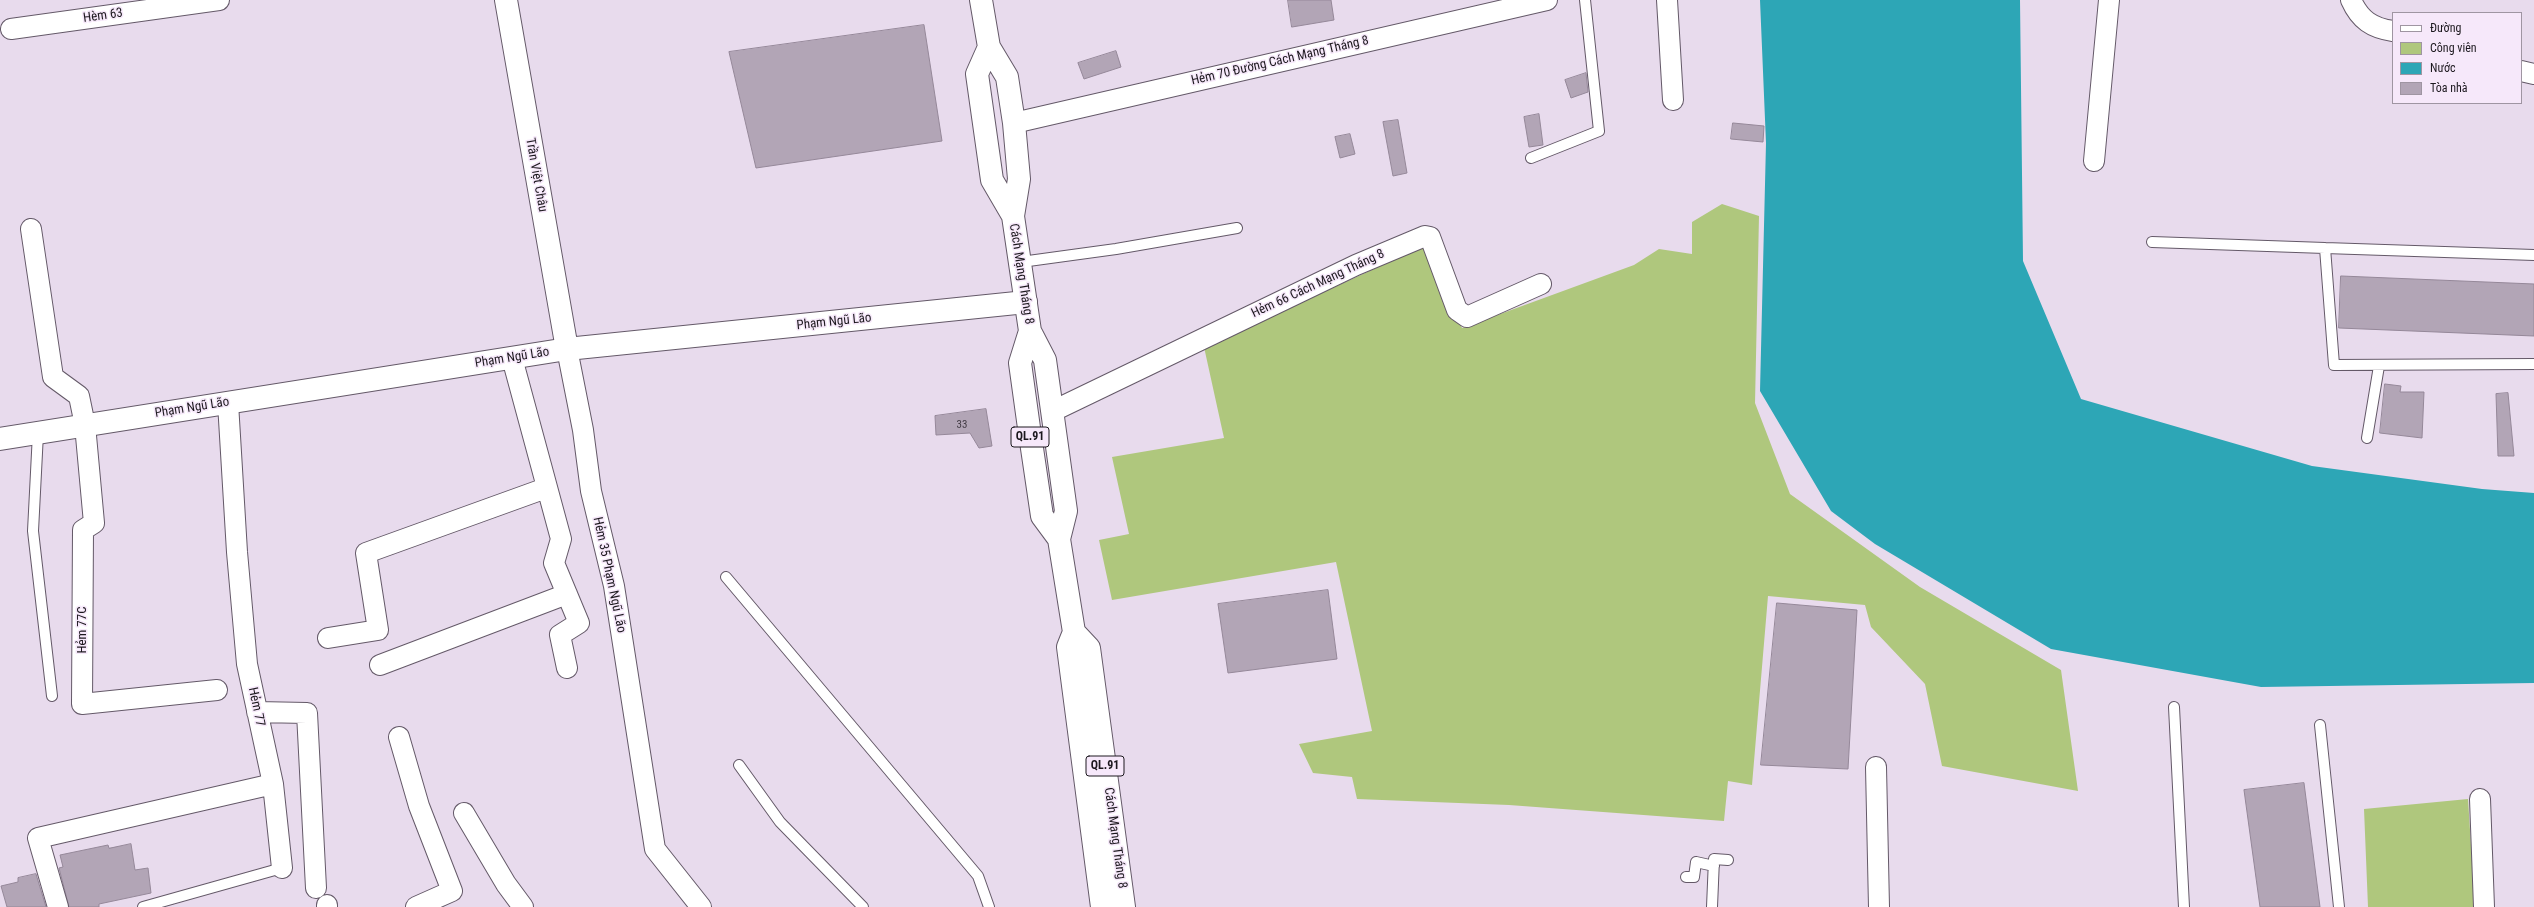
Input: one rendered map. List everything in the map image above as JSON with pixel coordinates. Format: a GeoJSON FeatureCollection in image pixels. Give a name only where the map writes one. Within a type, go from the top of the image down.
{"type":"FeatureCollection","features":[{"type":"Feature","properties":{"kind":"main road","name":"Trần Việt Châu"},"geometry":{"type":"LineString","coordinates":[[506,0],[567,349]]}},
{"type":"Feature","properties":{"kind":"main road","name":"Cách Mạng Tháng 8"},"geometry":{"type":"LineString","coordinates":[[981,0],[989,47],[1007,76],[1014,123],[1019,179],[1012,216]]}},
{"type":"Feature","properties":{"kind":"main road","name":"Cách Mạng Tháng 8"},"geometry":{"type":"LineString","coordinates":[[989,47],[977,74],[992,180],[1012,216],[1021,262],[1030,331],[1045,360],[1053,411],[1066,511],[1059,539],[1074,632],[1068,648],[1102,907]]}},
{"type":"Feature","properties":{"kind":"main road","name":"Phạm Ngũ Lão"},"geometry":{"type":"LineString","coordinates":[[0,439],[567,349],[1026,302]]}},
{"type":"Feature","properties":{"kind":"main road","name":"Cách Mạng Tháng 8"},"geometry":{"type":"LineString","coordinates":[[1030,331],[1020,363],[1029,428],[1042,516],[1059,539]]}},
{"type":"Feature","properties":{"kind":"main road","name":"Cách Mạng Tháng 8"},"geometry":{"type":"LineString","coordinates":[[1074,632],[1089,648],[1124,907]]}},
{"type":"Feature","properties":{"kind":"street","name":"Hèm 63"},"geometry":{"type":"LineString","coordinates":[[11,29],[219,0]]}},
{"type":"Feature","properties":{"kind":"street","name":"Hẻm 70 Đường Cách Mạng Tháng 8"},"geometry":{"type":"LineString","coordinates":[[1014,123],[1547,0]]}},
{"type":"Feature","properties":{"kind":"street"},"geometry":{"type":"LineString","coordinates":[[1667,0],[1674,100]]}},
{"type":"Feature","properties":{"kind":"street"},"geometry":{"type":"LineString","coordinates":[[2094,161],[2109,0]]}},
{"type":"Feature","properties":{"kind":"street"},"geometry":{"type":"LineString","coordinates":[[2351,0],[2356,12],[2366,24],[2392,31]]}},
{"type":"Feature","properties":{"kind":"street"},"geometry":{"type":"LineString","coordinates":[[2522,71],[2534,74]]}},
{"type":"Feature","properties":{"kind":"street"},"geometry":{"type":"LineString","coordinates":[[31,229],[53,376],[79,396],[85,425]]}},
{"type":"Feature","properties":{"kind":"street","name":"Hẻm 66 Cách Mạng Tháng 8"},"geometry":{"type":"LineString","coordinates":[[1053,411],[1356,265],[1425,236],[1430,237],[1457,310],[1462,316],[1467,317],[1541,284]]}},
{"type":"Feature","properties":{"kind":"street","name":"Hẻm 35 Phạm Ngũ Lão"},"geometry":{"type":"LineString","coordinates":[[567,349],[583,430],[591,491],[614,586],[655,849],[701,907]]}},
{"type":"Feature","properties":{"kind":"street"},"geometry":{"type":"LineString","coordinates":[[512,358],[561,539],[554,563],[579,623],[560,635],[567,668]]}},
{"type":"Feature","properties":{"kind":"street","name":"Hẻm 77"},"geometry":{"type":"LineString","coordinates":[[228,403],[240,602],[247,664],[273,784],[282,868]]}},
{"type":"Feature","properties":{"kind":"street","name":"Hẻm 77C"},"geometry":{"type":"LineString","coordinates":[[85,425],[94,523],[83,530],[82,704],[217,690]]}},
{"type":"Feature","properties":{"kind":"street"},"geometry":{"type":"LineString","coordinates":[[328,638],[378,630],[366,553],[546,488]]}},
{"type":"Feature","properties":{"kind":"street"},"geometry":{"type":"LineString","coordinates":[[380,665],[567,594]]}},
{"type":"Feature","properties":{"kind":"street"},"geometry":{"type":"LineString","coordinates":[[257,712],[307,713],[316,888]]}},
{"type":"Feature","properties":{"kind":"street"},"geometry":{"type":"LineString","coordinates":[[400,737],[419,806],[452,891],[416,907]]}},
{"type":"Feature","properties":{"kind":"street"},"geometry":{"type":"LineString","coordinates":[[1876,767],[1879,907]]}},
{"type":"Feature","properties":{"kind":"street"},"geometry":{"type":"LineString","coordinates":[[58,907],[38,838],[273,784]]}},
{"type":"Feature","properties":{"kind":"street"},"geometry":{"type":"LineString","coordinates":[[2480,799],[2484,907]]}},
{"type":"Feature","properties":{"kind":"street"},"geometry":{"type":"LineString","coordinates":[[464,813],[506,884],[523,907]]}},
{"type":"Feature","properties":{"kind":"lane"},"geometry":{"type":"LineString","coordinates":[[1531,158],[1599,131],[1585,0]]}},
{"type":"Feature","properties":{"kind":"lane"},"geometry":{"type":"LineString","coordinates":[[1021,262],[1116,249],[1237,228]]}},
{"type":"Feature","properties":{"kind":"lane"},"geometry":{"type":"LineString","coordinates":[[2152,242],[2534,255]]}},
{"type":"Feature","properties":{"kind":"lane"},"geometry":{"type":"LineString","coordinates":[[2325,248],[2334,365],[2379,366],[2534,364]]}},
{"type":"Feature","properties":{"kind":"lane"},"geometry":{"type":"LineString","coordinates":[[2367,438],[2379,366]]}},
{"type":"Feature","properties":{"kind":"lane"},"geometry":{"type":"LineString","coordinates":[[38,433],[33,531],[52,696]]}},
{"type":"Feature","properties":{"kind":"lane"},"geometry":{"type":"LineString","coordinates":[[726,577],[978,876],[990,907]]}},
{"type":"Feature","properties":{"kind":"lane"},"geometry":{"type":"LineString","coordinates":[[2174,707],[2184,907]]}},
{"type":"Feature","properties":{"kind":"lane"},"geometry":{"type":"LineString","coordinates":[[2320,725],[2338,907]]}},
{"type":"Feature","properties":{"kind":"lane"},"geometry":{"type":"LineString","coordinates":[[739,765],[780,822],[863,907]]}},
{"type":"Feature","properties":{"kind":"lane"},"geometry":{"type":"LineString","coordinates":[[1712,907],[1714,859],[1728,860]]}},
{"type":"Feature","properties":{"kind":"lane"},"geometry":{"type":"LineString","coordinates":[[1686,877],[1694,877],[1696,862],[1714,866]]}},
{"type":"Feature","properties":{"kind":"lane","name":"Hẻm 77"},"geometry":{"type":"LineString","coordinates":[[143,907],[282,868]]}},
{"type":"Feature","properties":{"kind":"green space"},"geometry":{"type":"Polygon","coordinates":[[[1722,204],[1759,216],[1755,403],[1790,494],[1920,587],[2061,670],[2078,791],[1942,766],[1925,684],[1871,627],[1865,605],[1768,596],[1752,785],[1728,781],[1724,821],[1509,805],[1357,799],[1352,777],[1313,773],[1299,744],[1372,731],[1336,562],[1112,600],[1099,540],[1129,534],[1112,457],[1224,438],[1204,347],[1424,246],[1462,328],[1634,265],[1659,249],[1692,254],[1692,222],[1722,204]]]}},
{"type":"Feature","properties":{"kind":"green space"},"geometry":{"type":"Polygon","coordinates":[[[2468,799],[2475,907],[2368,907],[2364,809],[2468,799]]]}},
{"type":"Feature","properties":{"kind":"water"},"geometry":{"type":"Polygon","coordinates":[[[1760,0],[2020,0],[2023,261],[2081,399],[2312,466],[2482,489],[2534,493],[2534,683],[2261,687],[2051,649],[1875,544],[1831,511],[1760,391],[1766,143],[1760,0]]]}},
{"type":"Feature","properties":{"kind":"building"},"geometry":{"type":"Polygon","coordinates":[[[1288,0],[1331,0],[1334,20],[1292,27],[1288,0]]]}},
{"type":"Feature","properties":{"kind":"building"},"geometry":{"type":"Polygon","coordinates":[[[924,25],[942,141],[756,168],[729,52],[924,25]]]}},
{"type":"Feature","properties":{"kind":"building"},"geometry":{"type":"Polygon","coordinates":[[[1116,51],[1121,67],[1084,79],[1078,63],[1116,51]]]}},
{"type":"Feature","properties":{"kind":"building"},"geometry":{"type":"Polygon","coordinates":[[[1586,73],[1588,92],[1571,98],[1565,80],[1586,73]]]}},
{"type":"Feature","properties":{"kind":"building"},"geometry":{"type":"Polygon","coordinates":[[[1539,114],[1543,145],[1529,147],[1524,117],[1539,114]]]}},
{"type":"Feature","properties":{"kind":"building"},"geometry":{"type":"Polygon","coordinates":[[[1398,120],[1407,173],[1393,176],[1383,122],[1398,120]]]}},
{"type":"Feature","properties":{"kind":"building"},"geometry":{"type":"Polygon","coordinates":[[[1733,123],[1764,126],[1763,142],[1731,139],[1733,123]]]}},
{"type":"Feature","properties":{"kind":"building"},"geometry":{"type":"Polygon","coordinates":[[[1350,134],[1355,154],[1340,158],[1335,137],[1350,134]]]}},
{"type":"Feature","properties":{"kind":"building"},"geometry":{"type":"Polygon","coordinates":[[[2341,276],[2534,284],[2534,336],[2339,328],[2341,276]]]}},
{"type":"Feature","properties":{"kind":"building"},"geometry":{"type":"Polygon","coordinates":[[[2385,384],[2401,386],[2400,392],[2424,392],[2422,438],[2380,433],[2385,384]]]}},
{"type":"Feature","properties":{"kind":"building"},"geometry":{"type":"Polygon","coordinates":[[[2508,393],[2514,456],[2498,456],[2496,394],[2508,393]]]}},
{"type":"Feature","properties":{"kind":"building"},"geometry":{"type":"Polygon","coordinates":[[[986,409],[992,446],[979,448],[970,433],[936,435],[935,416],[986,409]]]}},
{"type":"Feature","properties":{"kind":"building"},"geometry":{"type":"Polygon","coordinates":[[[1328,590],[1337,659],[1228,673],[1218,604],[1328,590]]]}},
{"type":"Feature","properties":{"kind":"building"},"geometry":{"type":"Polygon","coordinates":[[[1777,603],[1857,610],[1848,769],[1761,765],[1777,603]]]}},
{"type":"Feature","properties":{"kind":"building"},"geometry":{"type":"Polygon","coordinates":[[[2304,783],[2320,907],[2260,907],[2244,790],[2304,783]]]}},
{"type":"Feature","properties":{"kind":"building"},"geometry":{"type":"Polygon","coordinates":[[[131,844],[135,870],[148,868],[151,893],[99,904],[99,907],[69,907],[59,868],[63,867],[60,855],[108,845],[109,848],[131,844]]]}},
{"type":"Feature","properties":{"kind":"building"},"geometry":{"type":"Polygon","coordinates":[[[36,874],[46,907],[7,907],[1,886],[18,882],[18,878],[36,874]]]}}]}
